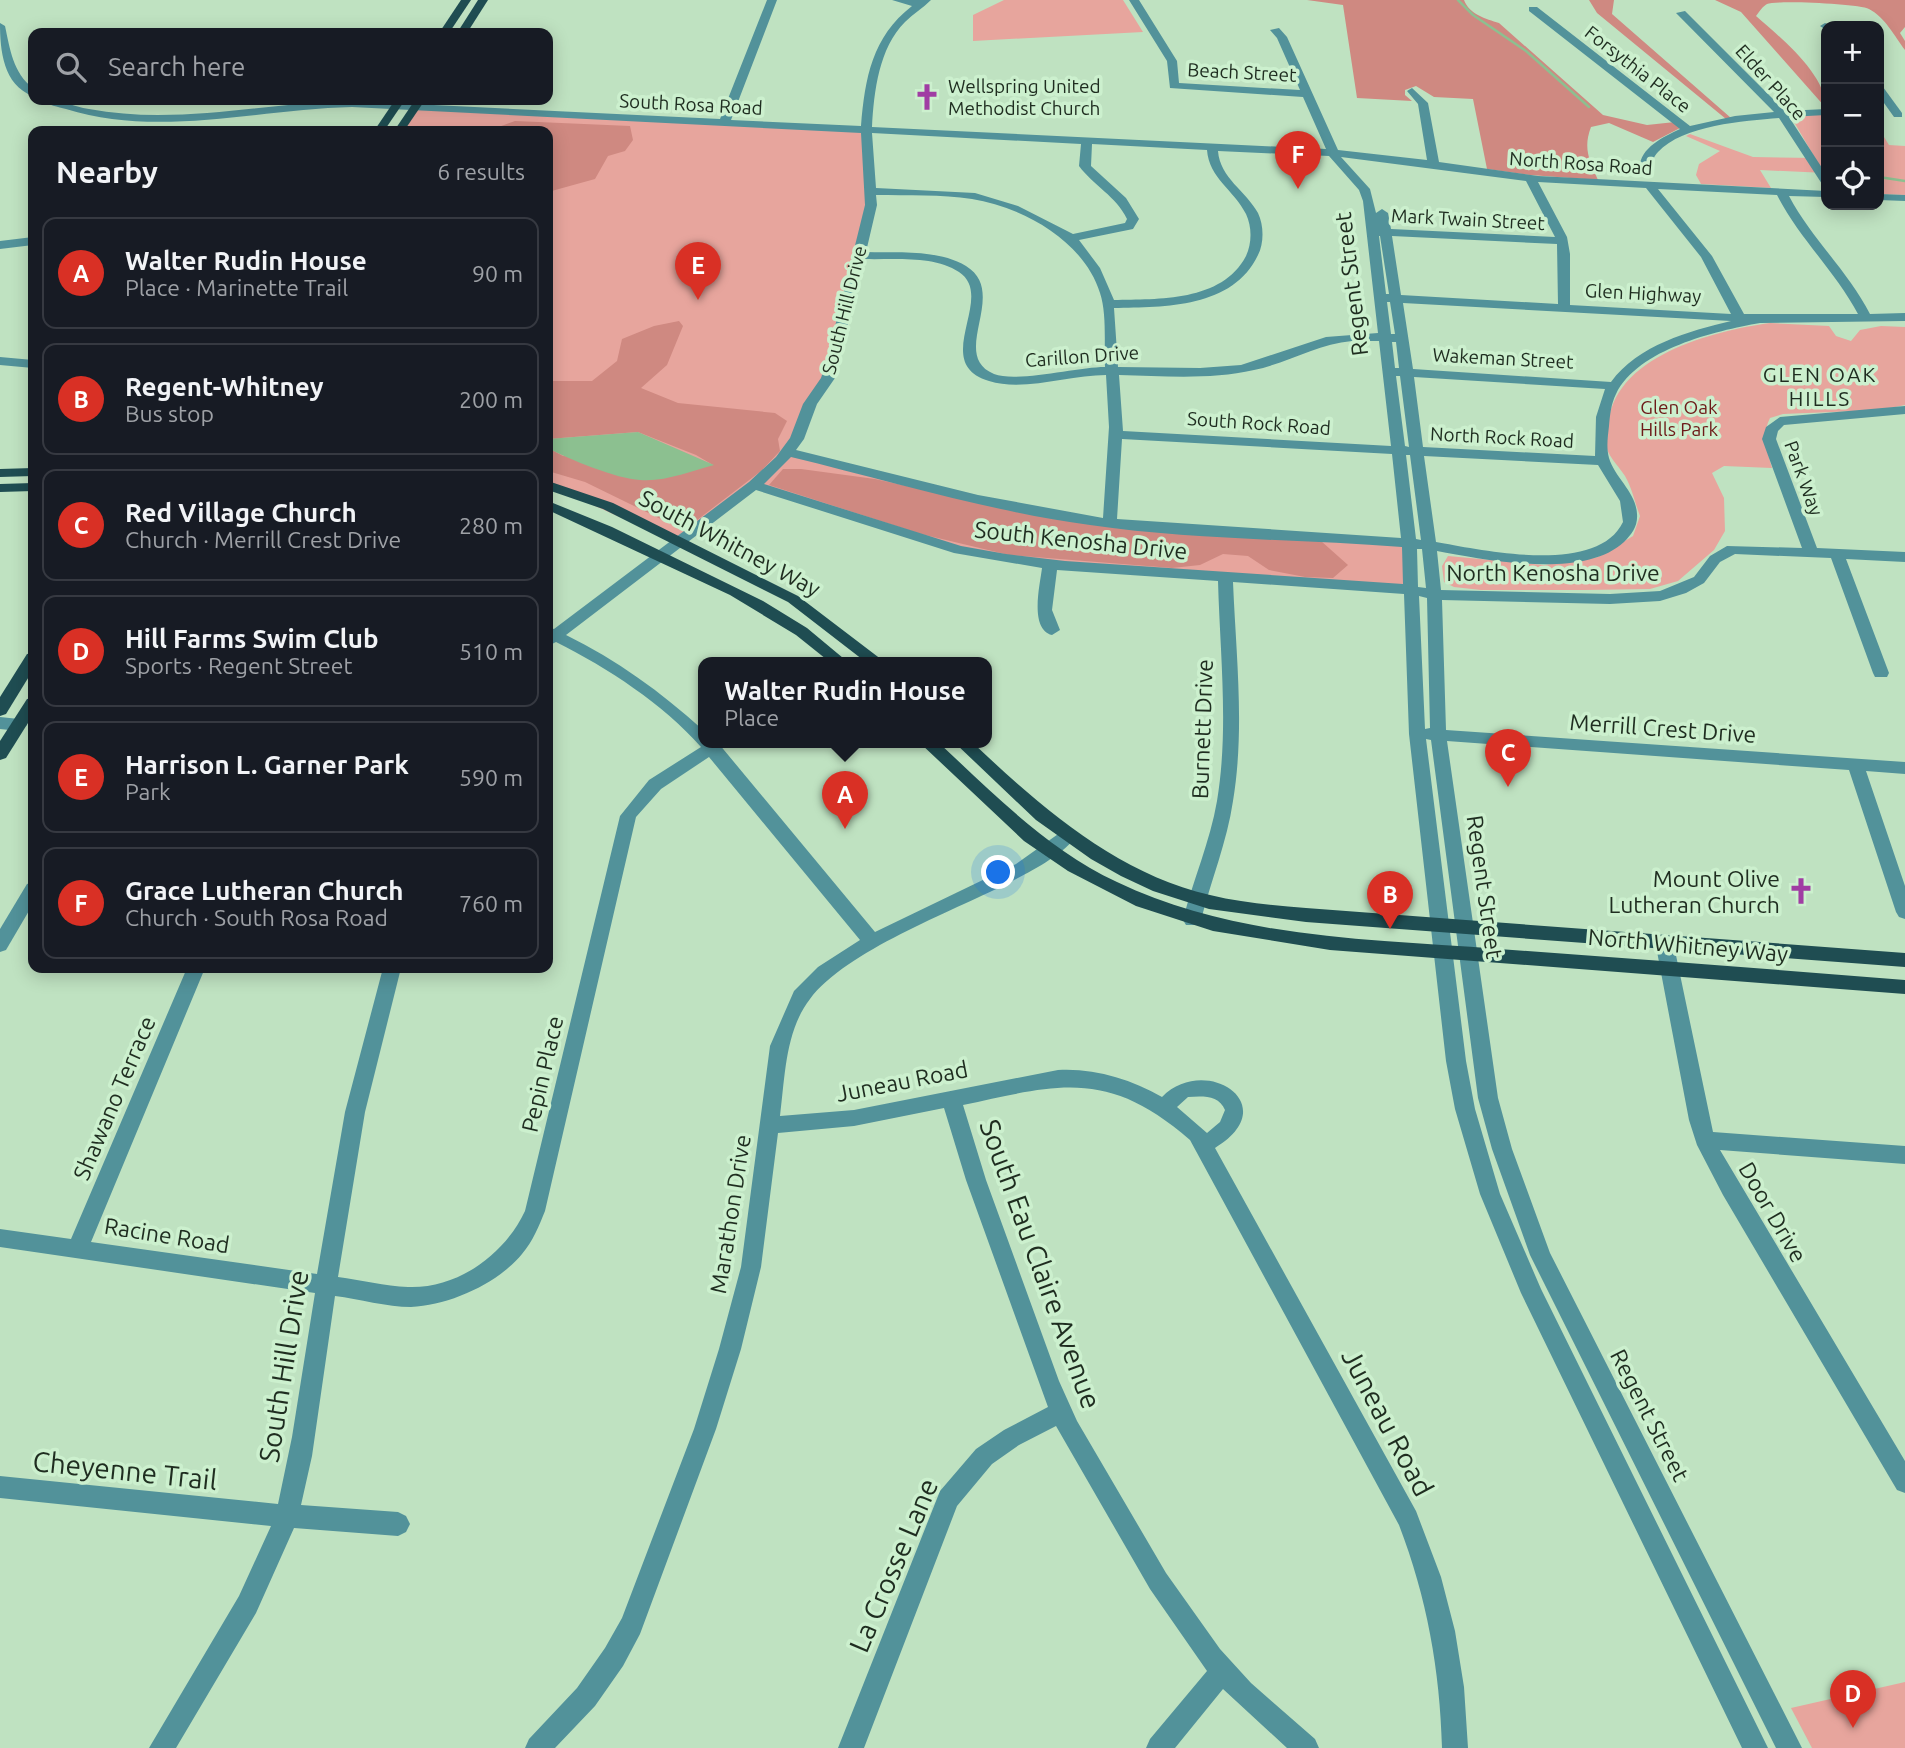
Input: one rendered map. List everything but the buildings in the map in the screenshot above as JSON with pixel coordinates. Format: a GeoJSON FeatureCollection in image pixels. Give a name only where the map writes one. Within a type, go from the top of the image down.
{"type":"FeatureCollection","features":[{"type":"Feature","properties":{"kind":"main road"},"geometry":{"type":"LineString","coordinates":[[447,28],[466,0]]}},
{"type":"Feature","properties":{"kind":"main road"},"geometry":{"type":"LineString","coordinates":[[465,28],[483,0]]}},
{"type":"Feature","properties":{"kind":"main road"},"geometry":{"type":"LineString","coordinates":[[382,126],[397,105]]}},
{"type":"Feature","properties":{"kind":"main road"},"geometry":{"type":"LineString","coordinates":[[402,126],[416,105]]}},
{"type":"Feature","properties":{"kind":"main road"},"geometry":{"type":"LineString","coordinates":[[0,473],[28,472]]}},
{"type":"Feature","properties":{"kind":"main road"},"geometry":{"type":"LineString","coordinates":[[0,488],[28,487]]}},
{"type":"Feature","properties":{"kind":"main road","name":"South Whitney Way"},"geometry":{"type":"LineString","coordinates":[[553,487],[608,506],[793,599],[870,657]]}},
{"type":"Feature","properties":{"kind":"main road","name":"South Whitney Way"},"geometry":{"type":"LineString","coordinates":[[553,507],[738,594],[778,617],[833,657]]}},
{"type":"Feature","properties":{"kind":"main road"},"geometry":{"type":"LineString","coordinates":[[0,710],[28,666]]}},
{"type":"Feature","properties":{"kind":"main road"},"geometry":{"type":"LineString","coordinates":[[0,754],[28,711]]}},
{"type":"Feature","properties":{"kind":"main road"},"geometry":{"type":"LineString","coordinates":[[933,748],[1037,843],[1077,870],[1134,900],[1192,920],[1285,939],[1468,952]]}},
{"type":"Feature","properties":{"kind":"main road"},"geometry":{"type":"LineString","coordinates":[[968,748],[1011,789],[1067,836],[1123,871],[1197,898],[1243,908],[1464,926]]}},
{"type":"Feature","properties":{"kind":"main road","name":"North Whitney Way"},"geometry":{"type":"LineString","coordinates":[[1464,926],[1905,960]]}},
{"type":"Feature","properties":{"kind":"main road","name":"North Whitney Way"},"geometry":{"type":"LineString","coordinates":[[1468,952],[1905,987]]}},
{"type":"Feature","properties":{"kind":"street"},"geometry":{"type":"LineString","coordinates":[[724,123],[772,0]]}},
{"type":"Feature","properties":{"kind":"street"},"geometry":{"type":"LineString","coordinates":[[897,0],[923,3]]}},
{"type":"Feature","properties":{"kind":"street","name":"Beach Street"},"geometry":{"type":"LineString","coordinates":[[1134,0],[1172,61],[1174,86],[1307,94]]}},
{"type":"Feature","properties":{"kind":"street","name":"South Hill Drive"},"geometry":{"type":"LineString","coordinates":[[553,634],[754,485],[788,452],[834,363],[871,205],[866,130],[869,90],[883,45],[896,25],[923,3]]}},
{"type":"Feature","properties":{"kind":"street","name":"Forsythia Place"},"geometry":{"type":"LineString","coordinates":[[1533,9],[1688,131]]}},
{"type":"Feature","properties":{"kind":"street","name":"Elder Place"},"geometry":{"type":"LineString","coordinates":[[1681,13],[1781,113],[1821,174]]}},
{"type":"Feature","properties":{"kind":"street"},"geometry":{"type":"LineString","coordinates":[[0,26],[9,66],[18,81],[28,89]]}},
{"type":"Feature","properties":{"kind":"street","name":"Regent Street"},"geometry":{"type":"LineString","coordinates":[[1275,30],[1282,37],[1336,159],[1363,189],[1369,201],[1396,298],[1418,453],[1419,544],[1413,591],[1417,734],[1456,1061],[1465,1109],[1500,1220],[1532,1293],[1755,1748]]}},
{"type":"Feature","properties":{"kind":"street"},"geometry":{"type":"LineString","coordinates":[[1412,91],[1423,103],[1434,165]]}},
{"type":"Feature","properties":{"kind":"street"},"geometry":{"type":"LineString","coordinates":[[1884,95],[1901,115]]}},
{"type":"Feature","properties":{"kind":"street","name":"South Rosa Road"},"geometry":{"type":"LineString","coordinates":[[63,105],[115,116],[193,118],[308,105]]}},
{"type":"Feature","properties":{"kind":"street","name":"South Rosa Road"},"geometry":{"type":"LineString","coordinates":[[448,105],[724,123],[1335,153]]}},
{"type":"Feature","properties":{"kind":"street"},"geometry":{"type":"LineString","coordinates":[[1644,169],[1652,151],[1658,145],[1688,131],[1781,113],[1821,112]]}},
{"type":"Feature","properties":{"kind":"street"},"geometry":{"type":"LineString","coordinates":[[191,126],[193,118]]}},
{"type":"Feature","properties":{"kind":"street"},"geometry":{"type":"LineString","coordinates":[[1071,237],[1129,226],[1133,219],[1118,192],[1091,174],[1085,166],[1087,141]]}},
{"type":"Feature","properties":{"kind":"street"},"geometry":{"type":"LineString","coordinates":[[1107,304],[1168,302],[1204,294],[1236,277],[1251,259],[1256,241],[1256,226],[1246,205],[1213,165],[1212,147]]}},
{"type":"Feature","properties":{"kind":"street","name":"North Rosa Road"},"geometry":{"type":"LineString","coordinates":[[1335,153],[1531,179],[1821,194]]}},
{"type":"Feature","properties":{"kind":"street"},"geometry":{"type":"LineString","coordinates":[[1531,179],[1536,192],[1549,209],[1562,241],[1564,307]]}},
{"type":"Feature","properties":{"kind":"street"},"geometry":{"type":"LineString","coordinates":[[1650,186],[1706,256],[1740,318]]}},
{"type":"Feature","properties":{"kind":"street"},"geometry":{"type":"LineString","coordinates":[[871,191],[987,199],[1071,237],[1101,279],[1107,295],[1116,435],[1110,523]]}},
{"type":"Feature","properties":{"kind":"street"},"geometry":{"type":"LineString","coordinates":[[1781,192],[1800,223],[1843,277],[1866,318]]}},
{"type":"Feature","properties":{"kind":"street"},"geometry":{"type":"LineString","coordinates":[[1884,197],[1905,198]]}},
{"type":"Feature","properties":{"kind":"street","name":"Regent Street"},"geometry":{"type":"LineString","coordinates":[[1379,232],[1379,297],[1399,452],[1419,544],[1434,595],[1438,735],[1488,1098],[1502,1149],[1541,1255],[1789,1748]]}},
{"type":"Feature","properties":{"kind":"street","name":"Mark Twain Street"},"geometry":{"type":"LineString","coordinates":[[1379,232],[1562,241]]}},
{"type":"Feature","properties":{"kind":"street"},"geometry":{"type":"LineString","coordinates":[[0,245],[28,242]]}},
{"type":"Feature","properties":{"kind":"street","name":"Carillon Drive"},"geometry":{"type":"LineString","coordinates":[[858,256],[933,260],[953,265],[969,274],[977,288],[968,355],[971,365],[992,378],[1010,380],[1110,370],[1244,369],[1276,362],[1328,340],[1402,338]]}},
{"type":"Feature","properties":{"kind":"street","name":"Glen Highway"},"geometry":{"type":"LineString","coordinates":[[1379,297],[1760,319],[1905,317]]}},
{"type":"Feature","properties":{"kind":"street"},"geometry":{"type":"LineString","coordinates":[[1603,461],[1603,414],[1609,392],[1642,360],[1662,349],[1717,328],[1760,319]]}},
{"type":"Feature","properties":{"kind":"street"},"geometry":{"type":"LineString","coordinates":[[0,361],[28,364]]}},
{"type":"Feature","properties":{"kind":"street","name":"Wakeman Street"},"geometry":{"type":"LineString","coordinates":[[1388,372],[1614,386]]}},
{"type":"Feature","properties":{"kind":"street"},"geometry":{"type":"LineString","coordinates":[[1901,411],[1905,428]]}},
{"type":"Feature","properties":{"kind":"street","name":"Park Way"},"geometry":{"type":"LineString","coordinates":[[1811,552],[1769,439],[1770,430],[1780,421],[1901,411]]}},
{"type":"Feature","properties":{"kind":"street","name":"South Rock Road"},"geometry":{"type":"LineString","coordinates":[[1116,435],[1399,452]]}},
{"type":"Feature","properties":{"kind":"street","name":"South Kenosha Drive"},"geometry":{"type":"LineString","coordinates":[[788,452],[1027,510],[1110,523],[1419,544]]}},
{"type":"Feature","properties":{"kind":"street","name":"North Rock Road"},"geometry":{"type":"LineString","coordinates":[[1399,452],[1603,461]]}},
{"type":"Feature","properties":{"kind":"street","name":"North Kenosha Drive"},"geometry":{"type":"LineString","coordinates":[[1419,544],[1489,556],[1535,558],[1582,555],[1614,543],[1627,528],[1629,507],[1623,489],[1603,461]]}},
{"type":"Feature","properties":{"kind":"street","name":"South Kenosha Drive"},"geometry":{"type":"LineString","coordinates":[[754,485],[959,550],[1050,564],[1413,591]]}},
{"type":"Feature","properties":{"kind":"street","name":"North Kenosha Drive"},"geometry":{"type":"LineString","coordinates":[[1413,591],[1500,599],[1660,596],[1681,590],[1699,580],[1720,555],[1739,548],[1811,552]]}},
{"type":"Feature","properties":{"kind":"street"},"geometry":{"type":"LineString","coordinates":[[1811,552],[1905,557]]}},
{"type":"Feature","properties":{"kind":"street"},"geometry":{"type":"LineString","coordinates":[[1836,553],[1881,673]]}},
{"type":"Feature","properties":{"kind":"street"},"geometry":{"type":"LineString","coordinates":[[1050,564],[1044,610],[1052,630]]}},
{"type":"Feature","properties":{"kind":"street","name":"Burnett Drive"},"geometry":{"type":"LineString","coordinates":[[1192,920],[1219,829],[1227,778],[1229,730],[1225,577]]}},
{"type":"Feature","properties":{"kind":"street"},"geometry":{"type":"LineString","coordinates":[[553,638],[632,678],[698,735]]}},
{"type":"Feature","properties":{"kind":"street"},"geometry":{"type":"LineString","coordinates":[[0,723],[19,725]]}},
{"type":"Feature","properties":{"kind":"street","name":"Merrill Crest Drive"},"geometry":{"type":"LineString","coordinates":[[1417,734],[1905,768]]}},
{"type":"Feature","properties":{"kind":"street","name":"Pepin Place"},"geometry":{"type":"LineString","coordinates":[[327,1285],[410,1297],[438,1294],[473,1281],[495,1268],[523,1238],[535,1211],[628,816],[650,788],[702,748]]}},
{"type":"Feature","properties":{"kind":"street"},"geometry":{"type":"LineString","coordinates":[[711,748],[872,941]]}},
{"type":"Feature","properties":{"kind":"street"},"geometry":{"type":"LineString","coordinates":[[1855,764],[1905,912]]}},
{"type":"Feature","properties":{"kind":"street","name":"Marathon Drive"},"geometry":{"type":"LineString","coordinates":[[538,1748],[586,1697],[614,1657],[631,1625],[705,1429],[730,1349],[751,1267],[779,1046],[785,1027],[801,996],[824,972],[872,941],[988,886],[1049,850],[1067,836]]}},
{"type":"Feature","properties":{"kind":"street"},"geometry":{"type":"LineString","coordinates":[[0,945],[28,897]]}},
{"type":"Feature","properties":{"kind":"street","name":"Door Drive"},"geometry":{"type":"LineString","coordinates":[[1664,941],[1705,1140],[1730,1189],[1905,1482]]}},
{"type":"Feature","properties":{"kind":"street","name":"Shawano Terrace"},"geometry":{"type":"LineString","coordinates":[[78,1247],[194,973]]}},
{"type":"Feature","properties":{"kind":"street","name":"South Hill Drive"},"geometry":{"type":"LineString","coordinates":[[162,1748],[254,1591],[286,1516],[300,1456],[355,1110],[369,1046],[391,973]]}},
{"type":"Feature","properties":{"kind":"street","name":"Juneau Road"},"geometry":{"type":"LineString","coordinates":[[769,1125],[817,1124],[1073,1078],[1117,1085],[1164,1107],[1197,1134],[1408,1519],[1430,1573],[1446,1640],[1452,1677],[1455,1748]]}},
{"type":"Feature","properties":{"kind":"street"},"geometry":{"type":"LineString","coordinates":[[1164,1107],[1180,1092],[1198,1087],[1210,1087],[1229,1096],[1234,1104],[1233,1119],[1219,1136],[1203,1146]]}},
{"type":"Feature","properties":{"kind":"street","name":"South Eau Claire Avenue"},"geometry":{"type":"LineString","coordinates":[[951,1098],[976,1180],[1061,1412],[1158,1581],[1223,1674],[1306,1748]]}},
{"type":"Feature","properties":{"kind":"street"},"geometry":{"type":"LineString","coordinates":[[1705,1140],[1905,1155]]}},
{"type":"Feature","properties":{"kind":"street","name":"Racine Road"},"geometry":{"type":"LineString","coordinates":[[0,1238],[78,1247],[327,1285]]}},
{"type":"Feature","properties":{"kind":"street","name":"La Crosse Lane"},"geometry":{"type":"LineString","coordinates":[[851,1748],[948,1499],[964,1474],[989,1450],[1061,1412]]}},
{"type":"Feature","properties":{"kind":"street","name":"Cheyenne Trail"},"geometry":{"type":"LineString","coordinates":[[0,1487],[286,1516],[398,1524]]}},
{"type":"Feature","properties":{"kind":"street"},"geometry":{"type":"LineString","coordinates":[[1159,1748],[1201,1695],[1223,1674]]}},
{"type":"Feature","properties":{"kind":"green space"},"geometry":{"type":"Polygon","coordinates":[[[1004,0],[1123,0],[1143,32],[973,41],[973,15],[1004,0]]]}},
{"type":"Feature","properties":{"kind":"green space"},"geometry":{"type":"Polygon","coordinates":[[[415,107],[866,130],[870,182],[833,363],[788,451],[1058,516],[1409,543],[1413,591],[989,556],[754,485],[678,543],[553,487],[553,126],[402,126],[415,107]]]}},
{"type":"Feature","properties":{"kind":"green space"},"geometry":{"type":"Polygon","coordinates":[[[1821,114],[1821,173],[1760,170],[1771,188],[1701,184],[1696,175],[1699,164],[1720,151],[1686,136],[1690,134],[1753,157],[1815,158],[1790,115],[1821,114]]]}},
{"type":"Feature","properties":{"kind":"green space"},"geometry":{"type":"Polygon","coordinates":[[[1884,137],[1889,145],[1905,146],[1905,195],[1884,194],[1884,137]]]}},
{"type":"Feature","properties":{"kind":"green space","name":"Glen Oak Hills Park"},"geometry":{"type":"Polygon","coordinates":[[[1770,323],[1829,326],[1836,336],[1851,341],[1860,330],[1881,326],[1905,327],[1905,405],[1881,410],[1783,414],[1770,418],[1765,437],[1772,468],[1724,466],[1712,473],[1724,498],[1725,531],[1714,550],[1678,581],[1650,589],[1584,590],[1481,590],[1454,587],[1444,582],[1442,566],[1448,556],[1544,565],[1598,557],[1633,536],[1640,516],[1627,481],[1607,449],[1613,403],[1627,382],[1646,365],[1669,352],[1721,333],[1770,323]]]}},
{"type":"Feature","properties":{"kind":"green space"},"geometry":{"type":"Polygon","coordinates":[[[1905,1682],[1905,1748],[1812,1748],[1791,1708],[1905,1682]]]}},
{"type":"Feature","properties":{"kind":"shaded area"},"geometry":{"type":"Polygon","coordinates":[[[1307,0],[1464,0],[1474,12],[1499,23],[1603,115],[1647,125],[1675,122],[1680,128],[1653,142],[1609,123],[1591,127],[1587,141],[1588,154],[1598,180],[1487,169],[1473,99],[1434,97],[1416,86],[1405,90],[1405,95],[1412,101],[1357,98],[1343,5],[1307,0]]]}},
{"type":"Feature","properties":{"kind":"shaded area"},"geometry":{"type":"Polygon","coordinates":[[[1589,0],[1614,0],[1612,14],[1731,118],[1726,119],[1597,13],[1589,0]]]}},
{"type":"Feature","properties":{"kind":"shaded area"},"geometry":{"type":"Polygon","coordinates":[[[1715,0],[1905,0],[1905,27],[1900,33],[1905,41],[1905,50],[1885,22],[1869,9],[1818,3],[1767,4],[1756,16],[1789,45],[1810,69],[1821,88],[1821,102],[1741,12],[1715,0]]]}},
{"type":"Feature","properties":{"kind":"shaded area"},"geometry":{"type":"Polygon","coordinates":[[[515,121],[630,126],[633,140],[625,151],[608,156],[595,179],[553,191],[553,126],[501,126],[515,121]]]}},
{"type":"Feature","properties":{"kind":"shaded area"},"geometry":{"type":"Polygon","coordinates":[[[679,321],[683,326],[667,365],[641,388],[678,403],[775,413],[787,421],[778,439],[780,451],[761,471],[688,527],[675,526],[585,482],[553,472],[553,451],[563,456],[713,465],[696,455],[638,432],[553,439],[553,381],[592,381],[617,361],[622,339],[654,326],[679,321]]]}},
{"type":"Feature","properties":{"kind":"shaded area"},"geometry":{"type":"Polygon","coordinates":[[[638,432],[714,465],[668,478],[630,479],[580,463],[553,450],[553,439],[638,432]]]}},
{"type":"Feature","properties":{"kind":"shaded area"},"geometry":{"type":"Polygon","coordinates":[[[783,469],[875,479],[1047,517],[1321,541],[1348,565],[1333,578],[1305,577],[1269,570],[1248,556],[1223,554],[1200,565],[1172,568],[1009,555],[921,534],[769,485],[783,469]]]}},
{"type":"Feature","properties":{"kind":"waterway"},"geometry":{"type":"LineString","coordinates":[[1458,0],[1473,15],[1526,51],[1589,107]]}},
{"type":"Feature","properties":{"kind":"waterway"},"geometry":{"type":"LineString","coordinates":[[1884,178],[1905,181]]}},
{"type":"Feature","properties":{"kind":"place","name":"Wellspring United Methodist Church"},"geometry":{"type":"Point","coordinates":[927,97]}},
{"type":"Feature","properties":{"kind":"place","name":"Grace Lutheran Church"},"geometry":{"type":"Point","coordinates":[1298,189]}},
{"type":"Feature","properties":{"kind":"place","name":"Harrison L. Garner Park"},"geometry":{"type":"Point","coordinates":[698,300]}},
{"type":"Feature","properties":{"kind":"place","name":"Red Village Church"},"geometry":{"type":"Point","coordinates":[1508,787]}},
{"type":"Feature","properties":{"kind":"place","name":"Walter Rudin House"},"geometry":{"type":"Point","coordinates":[845,829]}},
{"type":"Feature","properties":{"kind":"place","name":"Mount Olive Lutheran Church"},"geometry":{"type":"Point","coordinates":[1801,891]}},
{"type":"Feature","properties":{"kind":"place","name":"Regent-Whitney"},"geometry":{"type":"Point","coordinates":[1390,929]}},
{"type":"Feature","properties":{"kind":"place","name":"Hill Farms Swim Club"},"geometry":{"type":"Point","coordinates":[1853,1728]}},
{"type":"Feature","properties":{"kind":"district","name":"GLEN OAK HILLS"},"geometry":{"type":"Point","coordinates":[1820,386]}}]}
